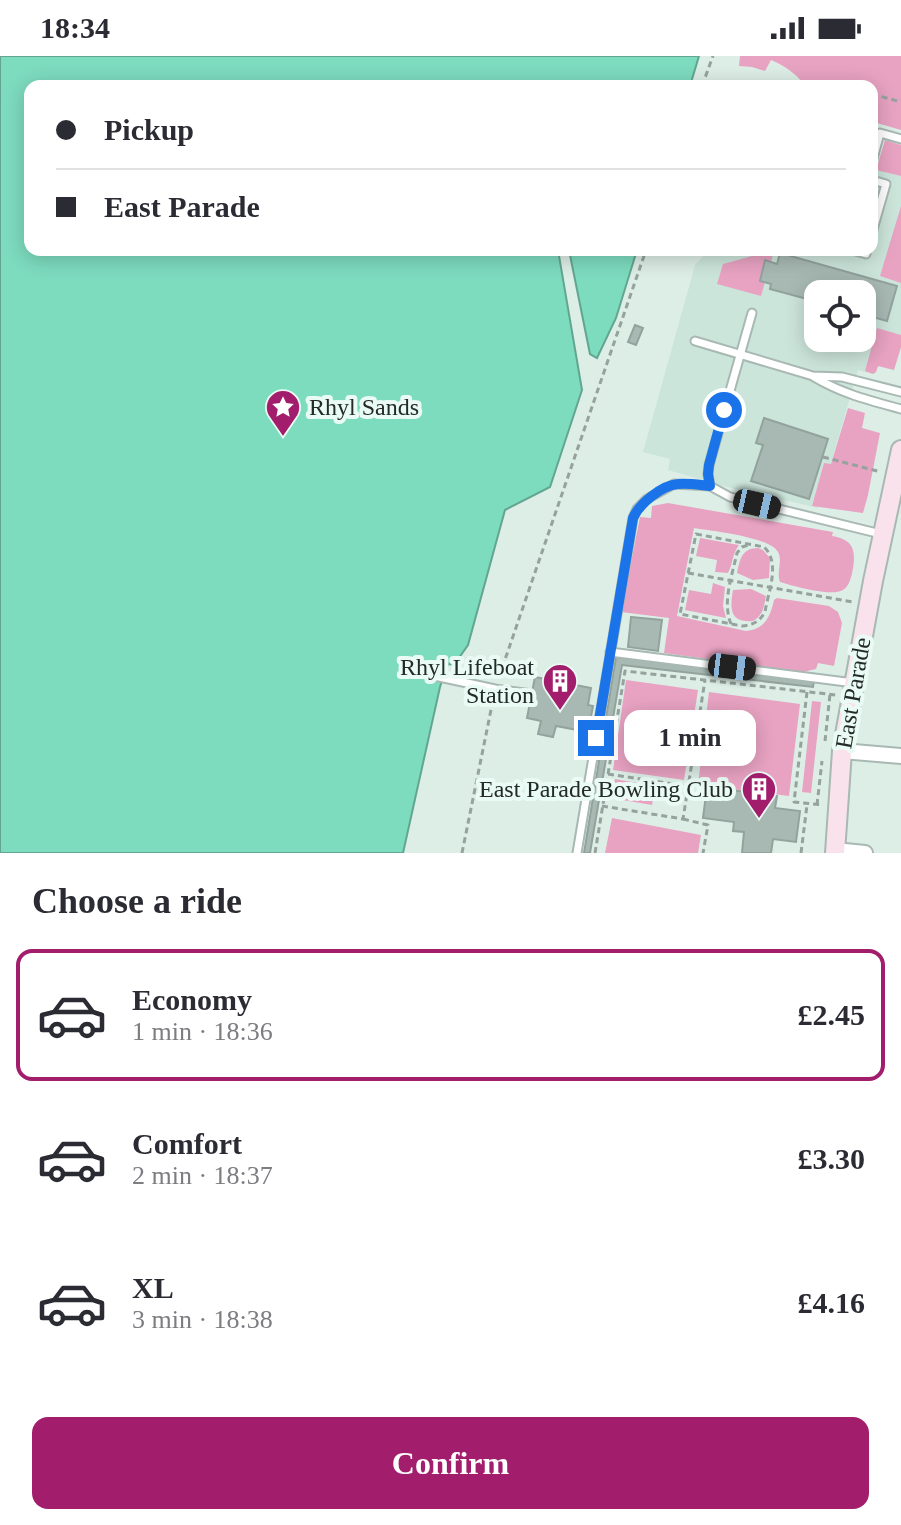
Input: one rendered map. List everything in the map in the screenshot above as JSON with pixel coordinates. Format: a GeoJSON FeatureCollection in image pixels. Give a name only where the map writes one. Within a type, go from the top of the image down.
{"type":"FeatureCollection","features":[{"type":"Feature","properties":{"kind":"main road","name":"East Parade"},"geometry":{"type":"LineString","coordinates":[[835,852],[842,751],[868,605],[901,450]]}},
{"type":"Feature","properties":{"kind":"street"},"geometry":{"type":"LineString","coordinates":[[842,751],[901,756]]}},
{"type":"Feature","properties":{"kind":"street"},"geometry":{"type":"LineString","coordinates":[[835,852],[865,853]]}},
{"type":"Feature","properties":{"kind":"lane"},"geometry":{"type":"LineString","coordinates":[[878,140],[880,133],[901,139]]}},
{"type":"Feature","properties":{"kind":"lane"},"geometry":{"type":"LineString","coordinates":[[878,182],[886,184],[878,212]]}},
{"type":"Feature","properties":{"kind":"lane"},"geometry":{"type":"LineString","coordinates":[[710,486],[709,465],[752,313]]}},
{"type":"Feature","properties":{"kind":"lane"},"geometry":{"type":"LineString","coordinates":[[695,341],[813,376],[842,377],[901,392]]}},
{"type":"Feature","properties":{"kind":"lane"},"geometry":{"type":"LineString","coordinates":[[813,376],[851,396],[901,409]]}},
{"type":"Feature","properties":{"kind":"lane"},"geometry":{"type":"LineString","coordinates":[[577,853],[637,509],[647,499],[674,484],[710,486],[730,497],[883,534]]}},
{"type":"Feature","properties":{"kind":"lane"},"geometry":{"type":"LineString","coordinates":[[610,652],[853,690]]}},
{"type":"Feature","properties":{"kind":"lane"},"geometry":{"type":"LineString","coordinates":[[430,675],[532,694]]}},
{"type":"Feature","properties":{"kind":"path"},"geometry":{"type":"LineString","coordinates":[[704,80],[713,56]]}},
{"type":"Feature","properties":{"kind":"path"},"geometry":{"type":"LineString","coordinates":[[878,96],[901,102]]}},
{"type":"Feature","properties":{"kind":"path"},"geometry":{"type":"LineString","coordinates":[[462,853],[495,689],[644,256]]}},
{"type":"Feature","properties":{"kind":"path"},"geometry":{"type":"LineString","coordinates":[[823,457],[896,475]]}},
{"type":"Feature","properties":{"kind":"path"},"geometry":{"type":"LineString","coordinates":[[696,534],[764,547],[774,562],[765,612],[752,625],[742,626],[680,614],[688,573],[696,534]]}},
{"type":"Feature","properties":{"kind":"path"},"geometry":{"type":"LineString","coordinates":[[731,624],[727,604],[737,553],[750,544]]}},
{"type":"Feature","properties":{"kind":"path"},"geometry":{"type":"LineString","coordinates":[[688,573],[868,605]]}},
{"type":"Feature","properties":{"kind":"path"},"geometry":{"type":"LineString","coordinates":[[595,853],[625,671],[807,692],[853,690]]}},
{"type":"Feature","properties":{"kind":"path"},"geometry":{"type":"LineString","coordinates":[[683,819],[705,680]]}},
{"type":"Feature","properties":{"kind":"path"},"geometry":{"type":"LineString","coordinates":[[807,692],[794,802],[838,807]]}},
{"type":"Feature","properties":{"kind":"path"},"geometry":{"type":"LineString","coordinates":[[608,774],[688,786]]}},
{"type":"Feature","properties":{"kind":"path"},"geometry":{"type":"LineString","coordinates":[[801,853],[807,803]]}},
{"type":"Feature","properties":{"kind":"path"},"geometry":{"type":"LineString","coordinates":[[602,806],[708,825],[703,853]]}},
{"type":"Feature","properties":{"kind":"shaded area","name":"Rhyl Sands"},"geometry":{"type":"Polygon","coordinates":[[[0,56],[699,56],[692,80],[24,80],[24,256],[559,256],[582,390],[550,487],[505,510],[468,645],[454,665],[448,664],[440,687],[403,853],[0,853],[0,56]]]}},
{"type":"Feature","properties":{"kind":"shaded area"},"geometry":{"type":"Polygon","coordinates":[[[740,56],[901,56],[901,130],[878,123],[878,80],[800,80],[790,70],[771,60],[765,71],[739,66],[740,56]]]}},
{"type":"Feature","properties":{"kind":"shaded area"},"geometry":{"type":"Polygon","coordinates":[[[885,140],[901,145],[901,176],[878,170],[885,140]]]}},
{"type":"Feature","properties":{"kind":"shaded area"},"geometry":{"type":"Polygon","coordinates":[[[878,170],[901,176],[901,347],[894,370],[878,366],[873,374],[858,370],[818,508],[668,470],[670,459],[643,452],[695,265],[703,256],[878,256],[878,170]]]}},
{"type":"Feature","properties":{"kind":"shaded area"},"geometry":{"type":"Polygon","coordinates":[[[901,206],[901,283],[880,276],[901,206]]]}},
{"type":"Feature","properties":{"kind":"shaded area"},"geometry":{"type":"Polygon","coordinates":[[[570,256],[635,256],[616,318],[597,358],[590,354],[570,256]]]}},
{"type":"Feature","properties":{"kind":"shaded area"},"geometry":{"type":"Polygon","coordinates":[[[752,256],[772,256],[771,262],[765,261],[760,280],[765,282],[761,296],[717,284],[723,264],[752,256]]]}},
{"type":"Feature","properties":{"kind":"shaded area"},"geometry":{"type":"Polygon","coordinates":[[[877,328],[901,335],[901,347],[894,370],[878,366],[873,374],[865,371],[870,352],[876,352],[877,328]]]}},
{"type":"Feature","properties":{"kind":"shaded area"},"geometry":{"type":"Polygon","coordinates":[[[848,408],[865,413],[862,428],[880,433],[863,513],[812,506],[824,463],[831,464],[848,408]]]}},
{"type":"Feature","properties":{"kind":"shaded area"},"geometry":{"type":"Polygon","coordinates":[[[668,503],[833,532],[832,536],[850,544],[854,560],[848,585],[837,592],[821,592],[780,582],[778,552],[764,542],[694,528],[677,616],[746,631],[758,628],[766,621],[777,598],[829,606],[838,612],[842,623],[834,666],[818,663],[816,669],[803,672],[664,653],[669,618],[621,612],[640,517],[651,518],[652,506],[668,503]]]}},
{"type":"Feature","properties":{"kind":"shaded area"},"geometry":{"type":"Polygon","coordinates":[[[700,538],[739,545],[728,573],[715,572],[717,560],[696,556],[700,538]]]}},
{"type":"Feature","properties":{"kind":"shaded area"},"geometry":{"type":"Polygon","coordinates":[[[758,548],[770,558],[769,578],[753,580],[737,573],[745,552],[758,548]]]}},
{"type":"Feature","properties":{"kind":"shaded area"},"geometry":{"type":"Polygon","coordinates":[[[713,583],[725,587],[723,606],[726,618],[685,610],[689,590],[711,594],[713,583]]]}},
{"type":"Feature","properties":{"kind":"shaded area"},"geometry":{"type":"Polygon","coordinates":[[[751,589],[766,596],[762,610],[753,621],[739,620],[732,608],[733,590],[751,589]]]}},
{"type":"Feature","properties":{"kind":"shaded area"},"geometry":{"type":"Polygon","coordinates":[[[626,680],[698,690],[684,780],[613,770],[626,680]]]}},
{"type":"Feature","properties":{"kind":"shaded area"},"geometry":{"type":"Polygon","coordinates":[[[709,692],[800,704],[789,796],[698,785],[709,692]]]}},
{"type":"Feature","properties":{"kind":"shaded area"},"geometry":{"type":"Polygon","coordinates":[[[812,701],[821,702],[811,793],[802,792],[812,701]]]}},
{"type":"Feature","properties":{"kind":"shaded area"},"geometry":{"type":"Polygon","coordinates":[[[615,779],[655,786],[652,805],[611,798],[615,779]]]}},
{"type":"Feature","properties":{"kind":"shaded area"},"geometry":{"type":"Polygon","coordinates":[[[612,818],[701,835],[698,853],[605,853],[612,818]]]}},
{"type":"Feature","properties":{"kind":"building"},"geometry":{"type":"Polygon","coordinates":[[[779,256],[791,256],[876,280],[804,280],[804,298],[770,289],[771,284],[760,281],[765,260],[777,264],[779,256]]]}},
{"type":"Feature","properties":{"kind":"building"},"geometry":{"type":"Polygon","coordinates":[[[876,280],[897,286],[887,321],[876,318],[876,280]]]}},
{"type":"Feature","properties":{"kind":"building"},"geometry":{"type":"Polygon","coordinates":[[[635,325],[643,328],[636,345],[628,342],[635,325]]]}},
{"type":"Feature","properties":{"kind":"building"},"geometry":{"type":"Polygon","coordinates":[[[764,418],[828,439],[809,499],[751,481],[763,445],[756,443],[764,418]]]}},
{"type":"Feature","properties":{"kind":"building"},"geometry":{"type":"Polygon","coordinates":[[[631,617],[662,620],[658,651],[628,647],[631,617]]]}},
{"type":"Feature","properties":{"kind":"building"},"geometry":{"type":"Polygon","coordinates":[[[616,657],[814,681],[813,687],[622,665],[590,853],[584,853],[616,657]]]}},
{"type":"Feature","properties":{"kind":"building","name":"Rhyl Lifeboat Station"},"geometry":{"type":"Polygon","coordinates":[[[535,677],[591,688],[588,705],[593,706],[588,732],[556,726],[553,737],[538,734],[541,721],[527,718],[535,677]]]}},
{"type":"Feature","properties":{"kind":"building","name":"East Parade Bowling Club"},"geometry":{"type":"Polygon","coordinates":[[[707,787],[777,796],[775,808],[800,811],[796,842],[773,839],[771,853],[742,853],[744,832],[733,831],[734,822],[703,818],[707,787]]]}},
{"type":"Feature","properties":{"kind":"place","name":"Rhyl Sands"},"geometry":{"type":"Point","coordinates":[283,438]}},
{"type":"Feature","properties":{"kind":"place","name":"Rhyl Lifeboat Station"},"geometry":{"type":"Point","coordinates":[560,712]}},
{"type":"Feature","properties":{"kind":"place","name":"East Parade Bowling Club"},"geometry":{"type":"Point","coordinates":[759,820]}},
{"type":"Feature","properties":{"kind":"route"},"geometry":{"type":"LineString","coordinates":[[596,738],[633,518],[647,499],[674,484],[710,486],[709,465],[724,410]]}}]}
